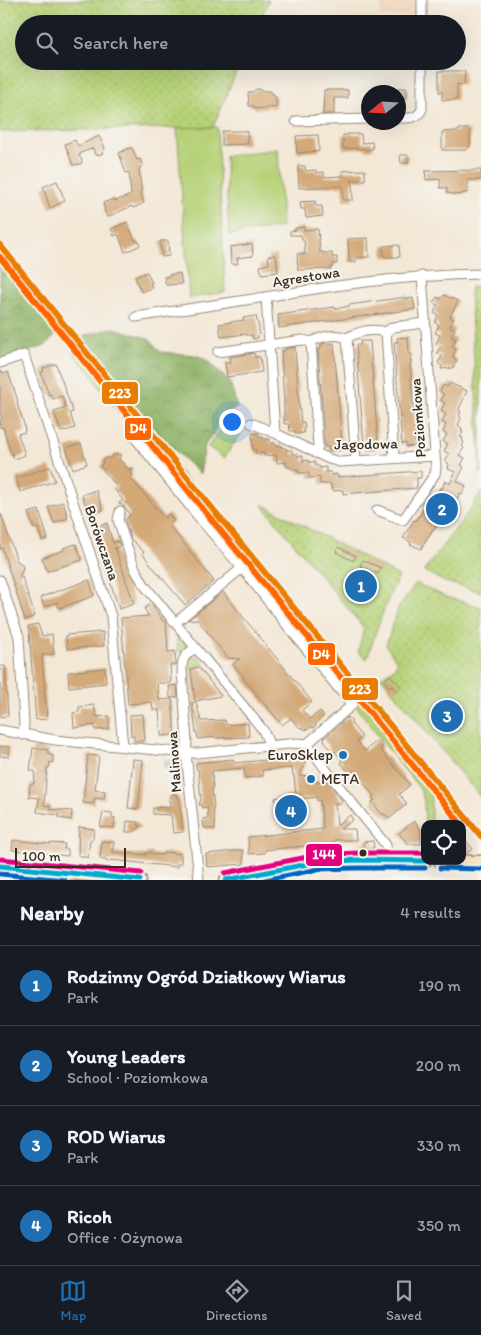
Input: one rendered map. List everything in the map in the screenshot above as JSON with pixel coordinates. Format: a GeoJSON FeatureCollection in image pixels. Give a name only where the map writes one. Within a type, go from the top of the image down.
{"type":"FeatureCollection","features":[{"type":"Feature","properties":{"kind":"street"},"geometry":{"type":"LineString","coordinates":[[422,0],[422,15]]}},
{"type":"Feature","properties":{"kind":"street"},"geometry":{"type":"LineString","coordinates":[[406,118],[416,117],[422,109],[422,70]]}},
{"type":"Feature","properties":{"kind":"street"},"geometry":{"type":"LineString","coordinates":[[296,122],[361,119]]}},
{"type":"Feature","properties":{"kind":"street","name":"Agrestowa"},"geometry":{"type":"LineString","coordinates":[[136,317],[372,281],[422,276],[481,274]]}},
{"type":"Feature","properties":{"kind":"street","name":"Poziomkowa"},"geometry":{"type":"LineString","coordinates":[[377,510],[403,520],[435,474],[422,276]]}},
{"type":"Feature","properties":{"kind":"street"},"geometry":{"type":"LineString","coordinates":[[266,297],[274,433]]}},
{"type":"Feature","properties":{"kind":"street"},"geometry":{"type":"LineString","coordinates":[[347,338],[356,333],[377,330],[386,332],[393,327],[425,323]]}},
{"type":"Feature","properties":{"kind":"street"},"geometry":{"type":"LineString","coordinates":[[386,332],[394,458]]}},
{"type":"Feature","properties":{"kind":"street"},"geometry":{"type":"LineString","coordinates":[[218,352],[302,340],[311,342],[318,338],[340,335],[347,338]]}},
{"type":"Feature","properties":{"kind":"street"},"geometry":{"type":"LineString","coordinates":[[347,338],[356,461]]}},
{"type":"Feature","properties":{"kind":"street"},"geometry":{"type":"LineString","coordinates":[[311,342],[318,446],[315,453]]}},
{"type":"Feature","properties":{"kind":"street","name":"Borówczana"},"geometry":{"type":"LineString","coordinates":[[0,363],[24,355],[111,616],[123,746]]}},
{"type":"Feature","properties":{"kind":"street","name":"Jagodowa"},"geometry":{"type":"LineString","coordinates":[[251,423],[315,453],[340,462],[435,456]]}},
{"type":"Feature","properties":{"kind":"street"},"geometry":{"type":"LineString","coordinates":[[0,730],[62,740],[197,753],[297,743],[307,744],[352,705],[132,434]]}},
{"type":"Feature","properties":{"kind":"street"},"geometry":{"type":"LineString","coordinates":[[120,511],[118,520],[132,561],[145,586],[263,730],[270,746]]}},
{"type":"Feature","properties":{"kind":"street"},"geometry":{"type":"LineString","coordinates":[[175,623],[242,568]]}},
{"type":"Feature","properties":{"kind":"street"},"geometry":{"type":"LineString","coordinates":[[0,580],[20,645],[23,735]]}},
{"type":"Feature","properties":{"kind":"street","name":"Malinowa"},"geometry":{"type":"LineString","coordinates":[[195,648],[182,661],[186,753],[198,880]]}},
{"type":"Feature","properties":{"kind":"street"},"geometry":{"type":"LineString","coordinates":[[307,744],[386,845],[386,860]]}},
{"type":"Feature","properties":{"kind":"street"},"geometry":{"type":"LineString","coordinates":[[226,880],[336,860],[421,861]]}},
{"type":"Feature","properties":{"kind":"street"},"geometry":{"type":"LineString","coordinates":[[466,862],[481,862]]}},
{"type":"Feature","properties":{"kind":"street"},"geometry":{"type":"LineString","coordinates":[[0,866],[29,874],[140,880]]}},
{"type":"Feature","properties":{"kind":"shaded area"},"geometry":{"type":"Polygon","coordinates":[[[380,0],[417,0],[417,15],[380,15],[380,0]]]}},
{"type":"Feature","properties":{"kind":"shaded area"},"geometry":{"type":"Polygon","coordinates":[[[193,656],[199,657],[216,677],[212,680],[226,697],[188,704],[185,669],[193,656]]]}},
{"type":"Feature","properties":{"kind":"shaded area"},"geometry":{"type":"Polygon","coordinates":[[[164,759],[174,760],[173,770],[163,769],[164,759]]]}},
{"type":"Feature","properties":{"kind":"shaded area"},"geometry":{"type":"Polygon","coordinates":[[[320,772],[341,798],[300,802],[302,831],[285,833],[282,804],[293,803],[290,777],[314,775],[320,772]]]}},
{"type":"Feature","properties":{"kind":"shaded area"},"geometry":{"type":"Polygon","coordinates":[[[356,833],[370,833],[382,848],[356,849],[356,833]]]}},
{"type":"Feature","properties":{"kind":"shaded area"},"geometry":{"type":"Polygon","coordinates":[[[350,870],[350,880],[324,880],[323,871],[350,870]]]}},
{"type":"Feature","properties":{"kind":"green space"},"geometry":{"type":"Polygon","coordinates":[[[0,0],[269,0],[262,15],[15,15],[15,70],[237,70],[213,127],[0,132],[0,0]]]}},
{"type":"Feature","properties":{"kind":"green space"},"geometry":{"type":"Polygon","coordinates":[[[177,127],[217,127],[225,292],[189,298],[177,127]]]}},
{"type":"Feature","properties":{"kind":"green space"},"geometry":{"type":"Polygon","coordinates":[[[278,149],[282,227],[229,235],[225,156],[278,149]]]}},
{"type":"Feature","properties":{"kind":"green space"},"geometry":{"type":"Polygon","coordinates":[[[0,251],[62,327],[45,346],[0,360],[0,251]]]}},
{"type":"Feature","properties":{"kind":"green space"},"geometry":{"type":"Polygon","coordinates":[[[471,287],[481,287],[481,474],[470,293],[471,287]]]}},
{"type":"Feature","properties":{"kind":"green space"},"geometry":{"type":"Polygon","coordinates":[[[114,328],[150,339],[160,352],[194,355],[204,358],[230,382],[237,407],[225,416],[205,445],[200,474],[160,436],[80,340],[86,335],[114,328]]]}},
{"type":"Feature","properties":{"kind":"green space"},"geometry":{"type":"Polygon","coordinates":[[[77,347],[432,780],[435,791],[431,794],[431,820],[425,820],[424,801],[420,789],[379,737],[351,697],[264,590],[243,561],[172,480],[100,388],[91,373],[72,351],[77,347]]]}},
{"type":"Feature","properties":{"kind":"green space"},"geometry":{"type":"Polygon","coordinates":[[[231,415],[246,426],[224,458],[208,447],[231,415]]]}},
{"type":"Feature","properties":{"kind":"green space"},"geometry":{"type":"Polygon","coordinates":[[[481,491],[481,592],[445,582],[424,571],[471,508],[481,491]]]}},
{"type":"Feature","properties":{"kind":"green space"},"geometry":{"type":"Polygon","coordinates":[[[262,505],[399,576],[385,607],[367,659],[358,652],[364,628],[262,505]]]}},
{"type":"Feature","properties":{"kind":"green space"},"geometry":{"type":"Polygon","coordinates":[[[416,583],[446,597],[481,607],[481,798],[381,677],[394,668],[397,662],[386,645],[398,609],[416,583]]]}},
{"type":"Feature","properties":{"kind":"green space"},"geometry":{"type":"Polygon","coordinates":[[[182,635],[185,639],[186,650],[185,652],[178,652],[177,636],[182,635]]]}},
{"type":"Feature","properties":{"kind":"green space"},"geometry":{"type":"Polygon","coordinates":[[[192,656],[199,657],[204,663],[198,667],[185,669],[186,661],[192,656]]]}},
{"type":"Feature","properties":{"kind":"building"},"geometry":{"type":"Polygon","coordinates":[[[439,71],[465,71],[464,85],[457,84],[457,100],[442,100],[442,92],[439,92],[439,71]]]}},
{"type":"Feature","properties":{"kind":"building"},"geometry":{"type":"Polygon","coordinates":[[[256,89],[271,91],[271,94],[276,97],[276,107],[268,106],[267,108],[254,109],[254,106],[249,106],[248,92],[253,92],[256,89]]]}},
{"type":"Feature","properties":{"kind":"building"},"geometry":{"type":"Polygon","coordinates":[[[324,90],[348,90],[348,98],[334,98],[334,114],[323,114],[324,90]]]}},
{"type":"Feature","properties":{"kind":"building"},"geometry":{"type":"Polygon","coordinates":[[[459,129],[467,129],[470,132],[470,146],[467,150],[442,150],[442,132],[459,131],[459,129]]]}},
{"type":"Feature","properties":{"kind":"building"},"geometry":{"type":"Polygon","coordinates":[[[222,131],[247,131],[248,144],[222,145],[222,131]]]}},
{"type":"Feature","properties":{"kind":"building"},"geometry":{"type":"Polygon","coordinates":[[[361,134],[362,143],[372,142],[373,149],[343,149],[343,135],[361,134]]]}},
{"type":"Feature","properties":{"kind":"building"},"geometry":{"type":"Polygon","coordinates":[[[318,135],[319,151],[297,153],[296,136],[318,135]]]}},
{"type":"Feature","properties":{"kind":"building"},"geometry":{"type":"Polygon","coordinates":[[[99,136],[105,148],[102,154],[95,155],[93,148],[79,155],[82,161],[81,164],[73,165],[65,144],[75,140],[78,146],[99,136]]]}},
{"type":"Feature","properties":{"kind":"building"},"geometry":{"type":"Polygon","coordinates":[[[132,148],[137,160],[140,159],[143,166],[139,168],[144,203],[107,217],[103,203],[131,195],[129,172],[126,173],[119,153],[132,148]]]}},
{"type":"Feature","properties":{"kind":"building"},"geometry":{"type":"Polygon","coordinates":[[[400,155],[408,155],[408,163],[401,163],[400,155]]]}},
{"type":"Feature","properties":{"kind":"building"},"geometry":{"type":"Polygon","coordinates":[[[298,166],[305,166],[306,171],[316,170],[316,173],[324,172],[324,177],[342,176],[342,171],[365,170],[365,180],[352,180],[353,200],[343,200],[343,186],[299,188],[298,166]]]}},
{"type":"Feature","properties":{"kind":"building"},"geometry":{"type":"Polygon","coordinates":[[[481,170],[481,180],[468,180],[468,192],[459,195],[447,193],[447,188],[440,188],[440,179],[426,180],[425,171],[481,170]]]}},
{"type":"Feature","properties":{"kind":"building"},"geometry":{"type":"Polygon","coordinates":[[[57,181],[65,201],[50,208],[43,187],[57,181]]]}},
{"type":"Feature","properties":{"kind":"building"},"geometry":{"type":"Polygon","coordinates":[[[315,201],[316,206],[322,206],[323,216],[306,218],[305,209],[301,209],[300,202],[315,201]]]}},
{"type":"Feature","properties":{"kind":"building"},"geometry":{"type":"Polygon","coordinates":[[[127,222],[135,240],[140,244],[125,252],[118,234],[114,236],[111,229],[127,222]]]}},
{"type":"Feature","properties":{"kind":"building"},"geometry":{"type":"Polygon","coordinates":[[[304,227],[304,230],[318,229],[320,252],[332,253],[332,257],[337,257],[337,264],[333,264],[331,269],[298,270],[297,254],[305,254],[304,240],[302,240],[301,235],[290,235],[290,231],[304,227]]]}},
{"type":"Feature","properties":{"kind":"building"},"geometry":{"type":"Polygon","coordinates":[[[368,238],[369,257],[356,258],[356,262],[349,262],[348,239],[368,238]]]}},
{"type":"Feature","properties":{"kind":"building"},"geometry":{"type":"Polygon","coordinates":[[[160,241],[168,241],[169,256],[162,257],[160,241]]]}},
{"type":"Feature","properties":{"kind":"building"},"geometry":{"type":"Polygon","coordinates":[[[252,244],[253,256],[237,258],[238,264],[231,264],[230,247],[252,244]]]}},
{"type":"Feature","properties":{"kind":"building"},"geometry":{"type":"Polygon","coordinates":[[[399,245],[400,257],[384,257],[383,246],[399,245]]]}},
{"type":"Feature","properties":{"kind":"building"},"geometry":{"type":"Polygon","coordinates":[[[276,255],[278,272],[262,274],[260,266],[269,264],[268,256],[276,255]]]}},
{"type":"Feature","properties":{"kind":"building"},"geometry":{"type":"Polygon","coordinates":[[[147,272],[152,288],[141,292],[135,277],[147,272]]]}},
{"type":"Feature","properties":{"kind":"building"},"geometry":{"type":"Polygon","coordinates":[[[180,273],[182,284],[166,285],[164,277],[180,273]]]}},
{"type":"Feature","properties":{"kind":"building"},"geometry":{"type":"Polygon","coordinates":[[[444,295],[458,301],[450,317],[454,319],[450,327],[455,329],[451,337],[456,339],[452,347],[456,349],[453,357],[457,360],[453,368],[441,369],[442,366],[438,363],[442,356],[437,353],[441,346],[436,344],[440,335],[435,333],[439,325],[435,323],[438,315],[434,313],[438,305],[433,303],[437,297],[441,299],[444,295]]]}},
{"type":"Feature","properties":{"kind":"building"},"geometry":{"type":"Polygon","coordinates":[[[406,297],[406,299],[413,298],[415,309],[279,328],[278,315],[335,307],[335,309],[349,305],[406,297]]]}},
{"type":"Feature","properties":{"kind":"building"},"geometry":{"type":"Polygon","coordinates":[[[256,316],[259,328],[258,338],[253,339],[252,335],[246,334],[221,337],[219,324],[256,316]]]}},
{"type":"Feature","properties":{"kind":"building"},"geometry":{"type":"Polygon","coordinates":[[[408,337],[409,354],[411,354],[410,364],[416,441],[415,446],[406,447],[406,443],[402,444],[394,342],[398,342],[397,338],[408,337]]]}},
{"type":"Feature","properties":{"kind":"building"},"geometry":{"type":"Polygon","coordinates":[[[360,341],[370,341],[377,449],[368,450],[368,446],[364,446],[356,345],[361,345],[360,341]]]}},
{"type":"Feature","properties":{"kind":"building"},"geometry":{"type":"Polygon","coordinates":[[[334,343],[342,446],[341,450],[329,451],[329,447],[325,447],[318,349],[321,349],[321,344],[334,343]]]}},
{"type":"Feature","properties":{"kind":"building"},"geometry":{"type":"Polygon","coordinates":[[[295,347],[301,422],[304,422],[305,428],[303,428],[304,433],[295,434],[295,431],[290,431],[289,424],[284,424],[281,351],[295,347]]]}},
{"type":"Feature","properties":{"kind":"building"},"geometry":{"type":"Polygon","coordinates":[[[254,353],[255,357],[260,357],[262,372],[227,377],[225,362],[231,364],[230,357],[254,353]]]}},
{"type":"Feature","properties":{"kind":"building"},"geometry":{"type":"Polygon","coordinates":[[[56,364],[73,412],[70,413],[75,428],[61,432],[54,412],[66,408],[62,396],[53,399],[51,394],[49,395],[41,372],[44,371],[43,368],[56,364]]]}},
{"type":"Feature","properties":{"kind":"building"},"geometry":{"type":"Polygon","coordinates":[[[0,371],[4,374],[8,372],[24,424],[25,432],[18,434],[25,455],[14,459],[3,427],[0,428],[0,420],[2,420],[0,413],[0,371]]]}},
{"type":"Feature","properties":{"kind":"building"},"geometry":{"type":"Polygon","coordinates":[[[450,383],[467,391],[459,411],[461,412],[459,416],[461,418],[458,425],[462,428],[461,431],[463,432],[460,437],[463,438],[462,446],[464,448],[459,455],[465,458],[461,465],[464,467],[457,481],[466,486],[462,494],[460,493],[455,500],[442,523],[439,521],[421,549],[403,538],[414,520],[416,521],[440,488],[442,489],[445,481],[450,484],[455,472],[448,469],[449,464],[445,461],[449,454],[444,451],[448,444],[443,442],[447,434],[443,432],[446,424],[442,422],[446,414],[441,411],[445,403],[441,401],[444,394],[440,392],[443,385],[447,387],[450,383]]]}},
{"type":"Feature","properties":{"kind":"building"},"geometry":{"type":"Polygon","coordinates":[[[252,433],[259,433],[259,438],[270,439],[270,443],[275,443],[275,446],[281,445],[286,450],[292,450],[292,454],[303,456],[303,461],[315,462],[315,466],[320,468],[326,467],[326,472],[331,472],[331,475],[337,474],[337,477],[421,471],[421,478],[417,478],[417,488],[343,494],[343,490],[332,491],[331,484],[320,484],[320,477],[309,478],[309,473],[298,473],[298,469],[287,467],[286,462],[277,463],[276,455],[264,456],[264,453],[256,454],[256,450],[253,450],[252,433]]]}},
{"type":"Feature","properties":{"kind":"building"},"geometry":{"type":"Polygon","coordinates":[[[81,444],[87,464],[73,469],[66,448],[81,444]]]}},
{"type":"Feature","properties":{"kind":"building"},"geometry":{"type":"Polygon","coordinates":[[[115,454],[121,454],[119,459],[128,469],[133,468],[131,473],[133,475],[130,477],[164,518],[169,514],[174,521],[169,525],[214,581],[185,605],[152,566],[142,553],[144,552],[131,539],[125,520],[130,515],[125,507],[119,503],[123,500],[114,489],[117,487],[100,466],[107,457],[109,459],[115,454]]]}},
{"type":"Feature","properties":{"kind":"building"},"geometry":{"type":"Polygon","coordinates":[[[50,467],[55,481],[20,492],[16,478],[50,467]]]}},
{"type":"Feature","properties":{"kind":"building"},"geometry":{"type":"Polygon","coordinates":[[[96,490],[103,510],[89,515],[82,495],[96,490]]]}},
{"type":"Feature","properties":{"kind":"building"},"geometry":{"type":"Polygon","coordinates":[[[63,502],[68,518],[54,523],[48,507],[63,502]]]}},
{"type":"Feature","properties":{"kind":"building"},"geometry":{"type":"Polygon","coordinates":[[[39,510],[48,539],[42,541],[38,528],[34,529],[28,513],[39,510]]]}},
{"type":"Feature","properties":{"kind":"building"},"geometry":{"type":"Polygon","coordinates":[[[0,514],[17,561],[22,564],[23,568],[19,578],[22,577],[35,616],[25,620],[2,548],[0,549],[0,514]]]}},
{"type":"Feature","properties":{"kind":"building"},"geometry":{"type":"Polygon","coordinates":[[[107,523],[113,543],[118,541],[120,546],[115,548],[134,604],[119,609],[93,528],[107,523]]]}},
{"type":"Feature","properties":{"kind":"building"},"geometry":{"type":"Polygon","coordinates":[[[76,544],[82,560],[47,571],[42,558],[76,544]]]}},
{"type":"Feature","properties":{"kind":"building"},"geometry":{"type":"Polygon","coordinates":[[[338,547],[356,556],[353,561],[336,552],[338,547]]]}},
{"type":"Feature","properties":{"kind":"building"},"geometry":{"type":"Polygon","coordinates":[[[363,560],[381,568],[378,574],[360,566],[363,560]]]}},
{"type":"Feature","properties":{"kind":"building"},"geometry":{"type":"Polygon","coordinates":[[[89,580],[94,596],[59,608],[57,602],[44,607],[41,597],[89,580]]]}},
{"type":"Feature","properties":{"kind":"building"},"geometry":{"type":"Polygon","coordinates":[[[223,592],[312,702],[302,710],[310,719],[320,711],[324,716],[313,728],[305,730],[302,727],[300,728],[291,718],[282,725],[233,664],[240,659],[228,658],[197,619],[188,620],[223,592]]]}},
{"type":"Feature","properties":{"kind":"building"},"geometry":{"type":"Polygon","coordinates":[[[150,604],[154,607],[162,621],[166,621],[168,652],[175,651],[176,665],[170,665],[171,683],[157,683],[159,700],[172,699],[175,735],[161,736],[159,710],[153,710],[152,702],[128,704],[121,618],[149,616],[144,609],[150,604]]]}},
{"type":"Feature","properties":{"kind":"building"},"geometry":{"type":"Polygon","coordinates":[[[38,624],[42,636],[52,634],[54,654],[42,655],[47,719],[36,720],[28,626],[38,624]]]}},
{"type":"Feature","properties":{"kind":"building"},"geometry":{"type":"Polygon","coordinates":[[[103,632],[104,646],[67,649],[66,635],[103,632]]]}},
{"type":"Feature","properties":{"kind":"building"},"geometry":{"type":"Polygon","coordinates":[[[0,666],[5,666],[8,716],[0,717],[0,666]]]}},
{"type":"Feature","properties":{"kind":"building"},"geometry":{"type":"Polygon","coordinates":[[[198,667],[221,696],[195,701],[191,669],[198,667]]]}},
{"type":"Feature","properties":{"kind":"building"},"geometry":{"type":"Polygon","coordinates":[[[105,668],[106,683],[69,687],[68,672],[105,668]]]}},
{"type":"Feature","properties":{"kind":"building"},"geometry":{"type":"Polygon","coordinates":[[[390,675],[401,687],[396,691],[392,686],[390,688],[384,681],[390,675]]]}},
{"type":"Feature","properties":{"kind":"building"},"geometry":{"type":"Polygon","coordinates":[[[177,685],[178,697],[170,698],[169,686],[177,685]]]}},
{"type":"Feature","properties":{"kind":"building"},"geometry":{"type":"Polygon","coordinates":[[[196,702],[201,721],[225,720],[226,725],[248,723],[249,737],[198,739],[192,703],[196,702]]]}},
{"type":"Feature","properties":{"kind":"building"},"geometry":{"type":"Polygon","coordinates":[[[94,705],[97,717],[109,716],[109,729],[95,730],[95,725],[74,728],[73,713],[79,712],[79,707],[94,705]]]}},
{"type":"Feature","properties":{"kind":"building"},"geometry":{"type":"Polygon","coordinates":[[[143,714],[145,741],[134,741],[134,736],[131,736],[130,715],[143,714]]]}},
{"type":"Feature","properties":{"kind":"building"},"geometry":{"type":"Polygon","coordinates":[[[348,717],[362,737],[357,741],[365,751],[378,740],[383,746],[380,749],[410,785],[399,794],[407,804],[389,819],[372,802],[375,800],[372,798],[374,796],[354,771],[349,773],[335,751],[332,753],[324,740],[348,717]]]}},
{"type":"Feature","properties":{"kind":"building"},"geometry":{"type":"Polygon","coordinates":[[[0,746],[9,747],[9,757],[0,756],[0,746]]]}},
{"type":"Feature","properties":{"kind":"building"},"geometry":{"type":"Polygon","coordinates":[[[33,748],[48,750],[48,754],[53,756],[53,763],[50,762],[49,768],[47,768],[44,805],[51,806],[50,809],[72,811],[71,820],[59,818],[59,815],[37,812],[39,798],[29,797],[30,784],[34,784],[35,771],[30,771],[33,748]]]}},
{"type":"Feature","properties":{"kind":"building"},"geometry":{"type":"Polygon","coordinates":[[[299,749],[302,750],[306,761],[299,776],[314,775],[315,782],[326,781],[341,799],[342,803],[335,803],[337,825],[350,815],[353,820],[340,829],[355,829],[356,840],[334,840],[334,843],[265,850],[265,853],[249,854],[248,837],[323,829],[320,800],[317,801],[317,797],[298,799],[299,813],[284,815],[283,804],[276,805],[275,798],[296,795],[292,768],[262,770],[263,776],[245,778],[244,768],[212,771],[215,829],[204,828],[203,819],[208,818],[207,807],[202,808],[202,805],[199,805],[201,799],[196,763],[233,759],[234,763],[299,757],[299,749]]]}},
{"type":"Feature","properties":{"kind":"building"},"geometry":{"type":"Polygon","coordinates":[[[88,755],[99,756],[95,790],[105,791],[104,799],[94,798],[94,804],[83,803],[88,755]]]}},
{"type":"Feature","properties":{"kind":"building"},"geometry":{"type":"Polygon","coordinates":[[[133,759],[143,760],[138,809],[128,808],[133,759]]]}},
{"type":"Feature","properties":{"kind":"building"},"geometry":{"type":"Polygon","coordinates":[[[176,794],[179,797],[183,832],[173,833],[171,815],[153,814],[153,808],[170,808],[169,798],[171,798],[171,795],[176,794]]]}},
{"type":"Feature","properties":{"kind":"building"},"geometry":{"type":"Polygon","coordinates":[[[103,812],[112,813],[112,818],[115,818],[114,828],[100,827],[103,812]]]}},
{"type":"Feature","properties":{"kind":"building"},"geometry":{"type":"Polygon","coordinates":[[[127,821],[138,822],[140,827],[133,832],[126,832],[127,821]]]}},
{"type":"Feature","properties":{"kind":"building"},"geometry":{"type":"Polygon","coordinates":[[[414,821],[420,829],[421,844],[408,844],[399,833],[414,821]]]}},
{"type":"Feature","properties":{"kind":"building"},"geometry":{"type":"Polygon","coordinates":[[[79,827],[94,829],[93,839],[90,840],[88,858],[78,855],[79,827]]]}},
{"type":"Feature","properties":{"kind":"building"},"geometry":{"type":"Polygon","coordinates":[[[13,840],[65,844],[64,849],[68,849],[68,856],[12,850],[13,840]]]}},
{"type":"Feature","properties":{"kind":"building"},"geometry":{"type":"Polygon","coordinates":[[[102,841],[114,842],[113,852],[146,855],[146,853],[151,852],[163,855],[164,852],[181,854],[181,864],[177,864],[177,867],[112,860],[107,862],[100,859],[102,841]]]}},
{"type":"Feature","properties":{"kind":"building"},"geometry":{"type":"Polygon","coordinates":[[[373,841],[374,848],[363,849],[363,842],[373,841]]]}},
{"type":"Feature","properties":{"kind":"building"},"geometry":{"type":"Polygon","coordinates":[[[466,841],[473,849],[466,852],[466,841]]]}},
{"type":"Feature","properties":{"kind":"building"},"geometry":{"type":"Polygon","coordinates":[[[243,850],[244,864],[207,867],[206,854],[243,850]]]}},
{"type":"Feature","properties":{"kind":"transit line","name":"223"},"geometry":{"type":"LineString","coordinates":[[0,245],[221,519],[481,836]]}},
{"type":"Feature","properties":{"kind":"transit line","name":"D4"},"geometry":{"type":"LineString","coordinates":[[0,257],[215,524],[458,820]]}},
{"type":"Feature","properties":{"kind":"transit line","name":"144"},"geometry":{"type":"LineString","coordinates":[[225,873],[318,855],[421,853]]}},
{"type":"Feature","properties":{"kind":"transit line","name":"144"},"geometry":{"type":"LineString","coordinates":[[1,859],[141,873]]}},
{"type":"Feature","properties":{"kind":"transit line"},"geometry":{"type":"LineString","coordinates":[[226,880],[318,862],[357,860],[421,861]]}},
{"type":"Feature","properties":{"kind":"transit line"},"geometry":{"type":"LineString","coordinates":[[0,866],[140,880]]}},
{"type":"Feature","properties":{"kind":"transit line"},"geometry":{"type":"LineString","coordinates":[[265,880],[319,869],[425,868]]}},
{"type":"Feature","properties":{"kind":"transit line"},"geometry":{"type":"LineString","coordinates":[[440,868],[481,869]]}},
{"type":"Feature","properties":{"kind":"transit line"},"geometry":{"type":"LineString","coordinates":[[0,874],[65,880]]}},
{"type":"Feature","properties":{"kind":"place","name":"Young Leaders"},"geometry":{"type":"Point","coordinates":[442,509]}},
{"type":"Feature","properties":{"kind":"place","name":"Rodzinny Ogród Działkowy Wiarus"},"geometry":{"type":"Point","coordinates":[361,586]}},
{"type":"Feature","properties":{"kind":"place","name":"ROD Wiarus"},"geometry":{"type":"Point","coordinates":[447,716]}},
{"type":"Feature","properties":{"kind":"place","name":"EuroSklep"},"geometry":{"type":"Point","coordinates":[343,755]}},
{"type":"Feature","properties":{"kind":"place","name":"META"},"geometry":{"type":"Point","coordinates":[311,779]}},
{"type":"Feature","properties":{"kind":"place","name":"Ricoh"},"geometry":{"type":"Point","coordinates":[291,811]}}]}
